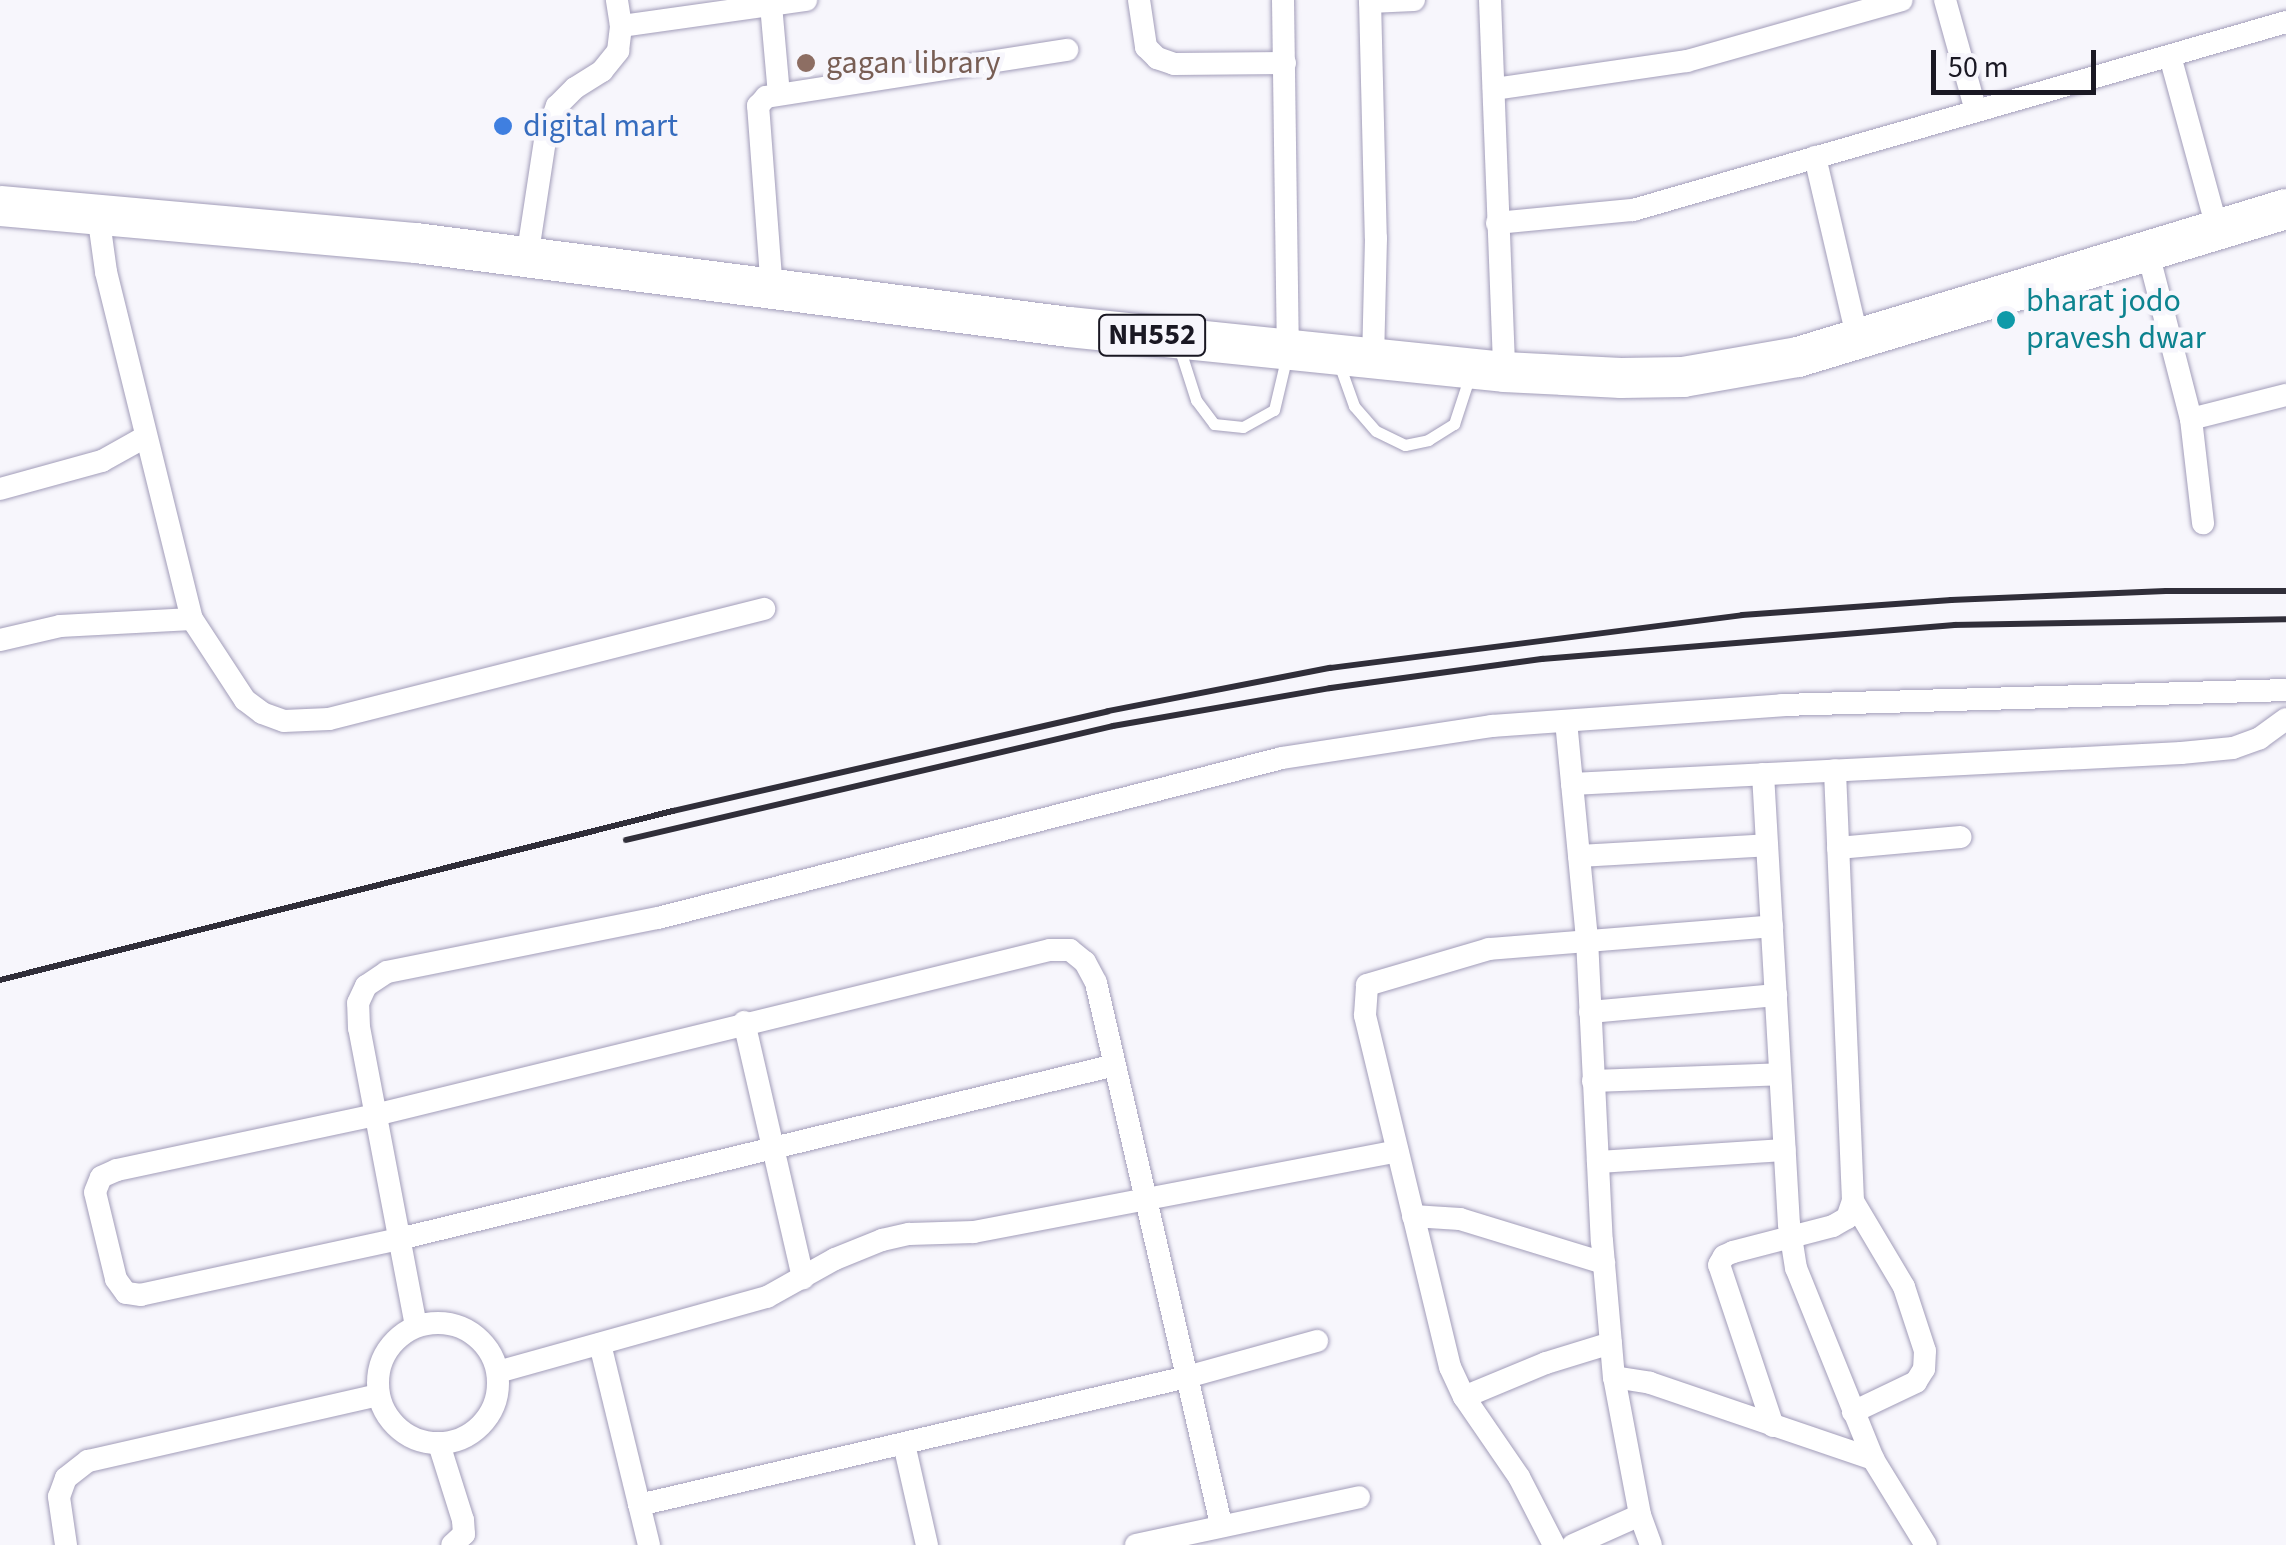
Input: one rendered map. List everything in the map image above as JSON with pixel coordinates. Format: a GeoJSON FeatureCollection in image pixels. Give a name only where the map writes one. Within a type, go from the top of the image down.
{"type":"FeatureCollection","features":[{"type":"Feature","properties":{"kind":"highway","name":"NH552"},"geometry":{"type":"LineString","coordinates":[[0,206],[416,243],[772,291],[1488,370],[1683,377],[1742,369],[1858,340],[2286,209]]}},
{"type":"Feature","properties":{"kind":"street"},"geometry":{"type":"LineString","coordinates":[[527,258],[546,140],[558,106],[574,88],[602,72],[618,51],[621,26],[616,0]]}},
{"type":"Feature","properties":{"kind":"street"},"geometry":{"type":"LineString","coordinates":[[621,26],[806,0]]}},
{"type":"Feature","properties":{"kind":"street"},"geometry":{"type":"LineString","coordinates":[[1138,0],[1146,47],[1157,58],[1174,64],[1285,63]]}},
{"type":"Feature","properties":{"kind":"street"},"geometry":{"type":"LineString","coordinates":[[1283,0],[1288,348]]}},
{"type":"Feature","properties":{"kind":"street"},"geometry":{"type":"LineString","coordinates":[[1354,355],[1376,238],[1370,1],[1414,0]]}},
{"type":"Feature","properties":{"kind":"street"},"geometry":{"type":"LineString","coordinates":[[1488,370],[1497,223],[1490,0]]}},
{"type":"Feature","properties":{"kind":"street"},"geometry":{"type":"LineString","coordinates":[[1494,89],[1687,61],[1901,0]]}},
{"type":"Feature","properties":{"kind":"street"},"geometry":{"type":"LineString","coordinates":[[1946,0],[1976,111]]}},
{"type":"Feature","properties":{"kind":"street"},"geometry":{"type":"LineString","coordinates":[[772,5],[779,94]]}},
{"type":"Feature","properties":{"kind":"street"},"geometry":{"type":"LineString","coordinates":[[1497,223],[1633,210],[2286,22]]}},
{"type":"Feature","properties":{"kind":"street"},"geometry":{"type":"LineString","coordinates":[[772,291],[758,106],[766,98],[1067,50]]}},
{"type":"Feature","properties":{"kind":"street"},"geometry":{"type":"LineString","coordinates":[[2170,56],[2218,231]]}},
{"type":"Feature","properties":{"kind":"street"},"geometry":{"type":"LineString","coordinates":[[1815,158],[1858,340]]}},
{"type":"Feature","properties":{"kind":"street"},"geometry":{"type":"LineString","coordinates":[[98,214],[106,272],[192,619],[245,700],[262,713],[284,721],[329,719],[764,609]]}},
{"type":"Feature","properties":{"kind":"street"},"geometry":{"type":"LineString","coordinates":[[2148,253],[2190,418],[2203,523]]}},
{"type":"Feature","properties":{"kind":"street"},"geometry":{"type":"LineString","coordinates":[[2190,418],[2286,394]]}},
{"type":"Feature","properties":{"kind":"street"},"geometry":{"type":"LineString","coordinates":[[0,489],[102,461],[145,437]]}},
{"type":"Feature","properties":{"kind":"street"},"geometry":{"type":"LineString","coordinates":[[0,640],[60,626],[192,619]]}},
{"type":"Feature","properties":{"kind":"street"},"geometry":{"type":"LineString","coordinates":[[416,1326],[358,1028],[358,1003],[366,986],[387,972],[658,918],[1282,758],[1492,726],[1782,705],[2286,690]]}},
{"type":"Feature","properties":{"kind":"street"},"geometry":{"type":"LineString","coordinates":[[1572,784],[2233,748],[2260,738],[2286,718]]}},
{"type":"Feature","properties":{"kind":"street"},"geometry":{"type":"LineString","coordinates":[[1566,721],[1587,939],[1614,1378],[1640,1516],[1651,1545]]}},
{"type":"Feature","properties":{"kind":"street"},"geometry":{"type":"LineString","coordinates":[[1773,1426],[1719,1264],[1724,1256],[1734,1252],[1792,1240],[1847,1218],[1853,1201],[1835,770]]}},
{"type":"Feature","properties":{"kind":"street"},"geometry":{"type":"LineString","coordinates":[[1763,774],[1792,1240],[1814,1319],[1873,1458],[1926,1545]]}},
{"type":"Feature","properties":{"kind":"street"},"geometry":{"type":"LineString","coordinates":[[1838,848],[1961,837]]}},
{"type":"Feature","properties":{"kind":"street"},"geometry":{"type":"LineString","coordinates":[[1579,856],[1767,845]]}},
{"type":"Feature","properties":{"kind":"street"},"geometry":{"type":"LineString","coordinates":[[1554,1545],[1499,1443],[1464,1397],[1450,1368],[1365,1015],[1367,984],[1488,949],[1772,926]]}},
{"type":"Feature","properties":{"kind":"street"},"geometry":{"type":"LineString","coordinates":[[1115,1064],[399,1240],[141,1294],[126,1293],[116,1278],[94,1192],[101,1176],[118,1170],[376,1115],[744,1022],[1050,950],[1070,950],[1085,962],[1096,983],[1115,1064],[1145,1199],[1221,1524]]}},
{"type":"Feature","properties":{"kind":"street"},"geometry":{"type":"LineString","coordinates":[[1590,1012],[1776,996]]}},
{"type":"Feature","properties":{"kind":"street"},"geometry":{"type":"LineString","coordinates":[[744,1022],[803,1278]]}},
{"type":"Feature","properties":{"kind":"street"},"geometry":{"type":"LineString","coordinates":[[1593,1081],[1780,1074]]}},
{"type":"Feature","properties":{"kind":"street"},"geometry":{"type":"LineString","coordinates":[[1598,1162],[1785,1150]]}},
{"type":"Feature","properties":{"kind":"street"},"geometry":{"type":"LineString","coordinates":[[498,1372],[767,1298],[834,1260],[909,1234],[974,1232],[1396,1152]]}},
{"type":"Feature","properties":{"kind":"street"},"geometry":{"type":"LineString","coordinates":[[1853,1201],[1882,1243],[1904,1287],[1925,1352],[1924,1369],[1916,1382],[1853,1412]]}},
{"type":"Feature","properties":{"kind":"street"},"geometry":{"type":"LineString","coordinates":[[1412,1216],[1460,1219],[1604,1263]]}},
{"type":"Feature","properties":{"kind":"street"},"geometry":{"type":"LineString","coordinates":[[451,1324],[468,1330],[492,1356],[498,1372],[492,1414],[460,1440],[439,1444],[418,1441],[400,1431],[386,1414],[378,1395],[378,1374],[385,1354],[398,1337],[416,1326],[451,1324]]}},
{"type":"Feature","properties":{"kind":"street"},"geometry":{"type":"LineString","coordinates":[[639,1505],[1187,1377],[1317,1342]]}},
{"type":"Feature","properties":{"kind":"street"},"geometry":{"type":"LineString","coordinates":[[1464,1397],[1546,1363],[1611,1343]]}},
{"type":"Feature","properties":{"kind":"street"},"geometry":{"type":"LineString","coordinates":[[600,1344],[649,1545]]}},
{"type":"Feature","properties":{"kind":"street"},"geometry":{"type":"LineString","coordinates":[[1614,1378],[1650,1383],[1873,1458]]}},
{"type":"Feature","properties":{"kind":"street"},"geometry":{"type":"LineString","coordinates":[[66,1545],[59,1497],[66,1478],[88,1461],[378,1395]]}},
{"type":"Feature","properties":{"kind":"street"},"geometry":{"type":"LineString","coordinates":[[439,1444],[463,1520],[464,1534],[452,1545]]}},
{"type":"Feature","properties":{"kind":"street"},"geometry":{"type":"LineString","coordinates":[[904,1444],[927,1545]]}},
{"type":"Feature","properties":{"kind":"street"},"geometry":{"type":"LineString","coordinates":[[1136,1545],[1358,1497]]}},
{"type":"Feature","properties":{"kind":"street"},"geometry":{"type":"LineString","coordinates":[[1573,1545],[1640,1516]]}},
{"type":"Feature","properties":{"kind":"lane"},"geometry":{"type":"LineString","coordinates":[[1176,338],[1196,400],[1214,424],[1243,427],[1274,410],[1288,348]]}},
{"type":"Feature","properties":{"kind":"lane"},"geometry":{"type":"LineString","coordinates":[[1354,355],[1354,406],[1376,432],[1405,445],[1428,440],[1454,424],[1488,370]]}},
{"type":"Feature","properties":{"kind":"railway"},"geometry":{"type":"LineString","coordinates":[[0,980],[673,811],[1108,711],[1330,668],[1742,615],[1951,600],[2166,591],[2286,591]]}},
{"type":"Feature","properties":{"kind":"railway"},"geometry":{"type":"LineString","coordinates":[[626,840],[1113,726],[1330,688],[1542,659],[1955,625],[2286,619]]}},
{"type":"Feature","properties":{"kind":"place","name":"gagan library"},"geometry":{"type":"Point","coordinates":[806,63]}},
{"type":"Feature","properties":{"kind":"place","name":"digital mart"},"geometry":{"type":"Point","coordinates":[503,126]}},
{"type":"Feature","properties":{"kind":"place","name":"bharat jodo pravesh dwar"},"geometry":{"type":"Point","coordinates":[2006,320]}}]}
